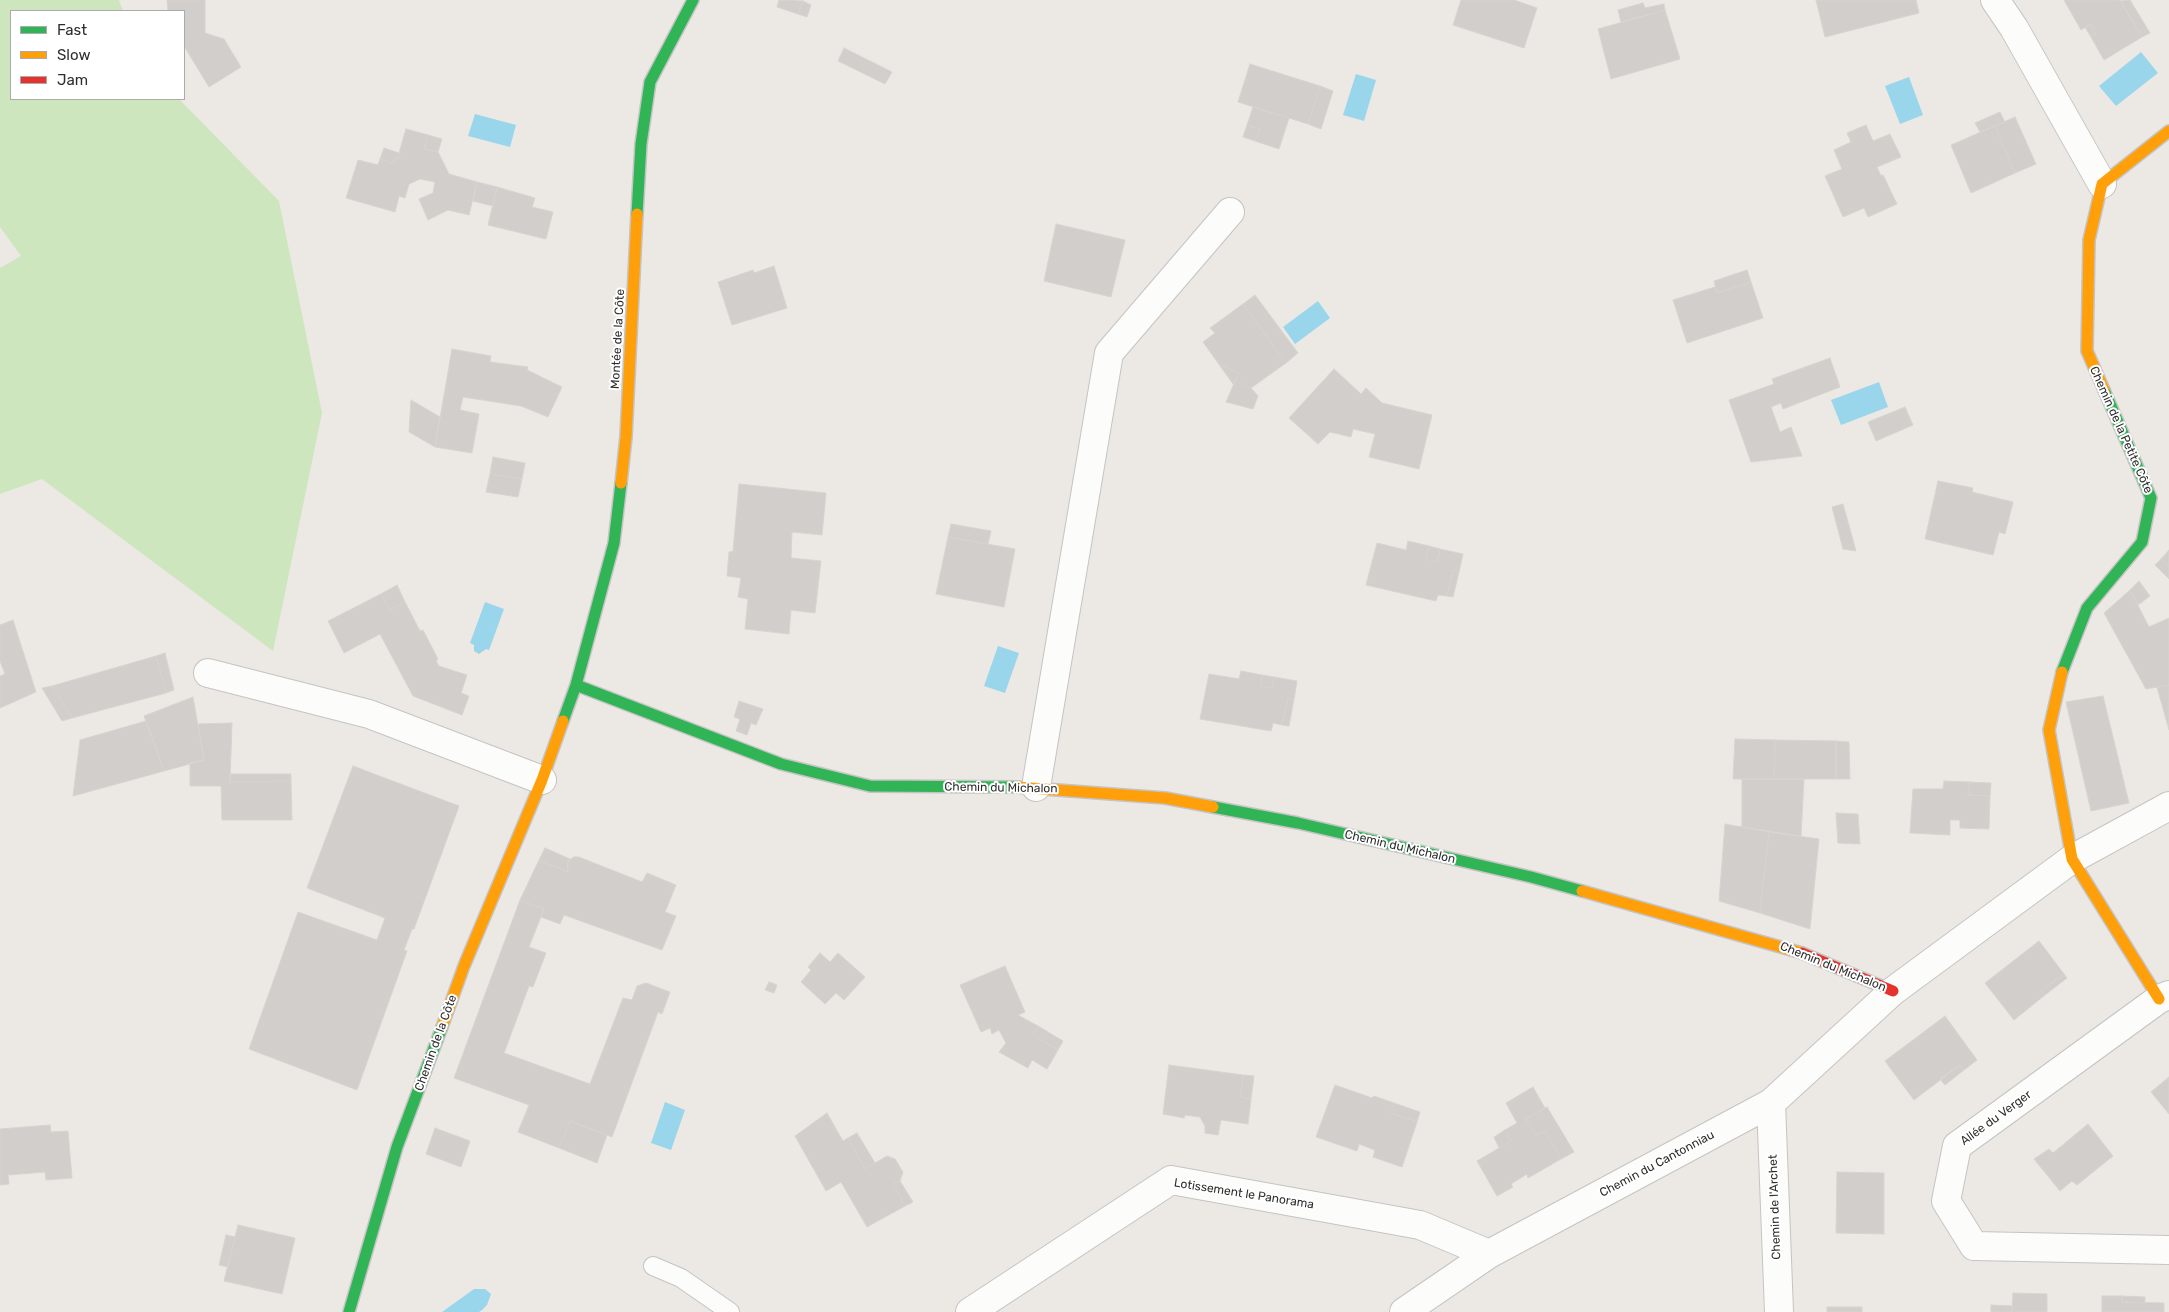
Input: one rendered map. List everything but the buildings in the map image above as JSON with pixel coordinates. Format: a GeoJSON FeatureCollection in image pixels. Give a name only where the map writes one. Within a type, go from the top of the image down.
{"type":"FeatureCollection","features":[{"type":"Feature","properties":{"kind":"street","name":"Montée de la Côte"},"geometry":{"type":"LineString","coordinates":[[576,685],[614,543],[626,437],[641,144],[650,82],[693,0]]}},
{"type":"Feature","properties":{"kind":"street"},"geometry":{"type":"LineString","coordinates":[[1995,0],[2014,28],[2102,184],[2169,131]]}},
{"type":"Feature","properties":{"kind":"street","name":"Chemin de la Petite Côte"},"geometry":{"type":"LineString","coordinates":[[2072,860],[2049,730],[2063,668],[2087,608],[2142,542],[2151,498],[2087,351],[2089,240],[2102,184]]}},
{"type":"Feature","properties":{"kind":"street"},"geometry":{"type":"LineString","coordinates":[[1036,787],[1109,353],[1230,212]]}},
{"type":"Feature","properties":{"kind":"street"},"geometry":{"type":"LineString","coordinates":[[208,673],[369,714],[542,780]]}},
{"type":"Feature","properties":{"kind":"street","name":"Chemin de la Côte"},"geometry":{"type":"LineString","coordinates":[[349,1312],[397,1147],[464,966],[542,780],[576,685]]}},
{"type":"Feature","properties":{"kind":"street","name":"Chemin du Michalon"},"geometry":{"type":"LineString","coordinates":[[576,685],[781,764],[870,786],[1036,787],[1165,798],[1298,823],[1531,877],[1792,948],[1893,991],[2072,860],[2169,806]]}},
{"type":"Feature","properties":{"kind":"street","name":"Allée du Verger"},"geometry":{"type":"LineString","coordinates":[[2072,860],[2164,997],[1957,1146],[1946,1201],[1974,1246],[2169,1250]]}},
{"type":"Feature","properties":{"kind":"street","name":"Chemin du Cantonniau"},"geometry":{"type":"LineString","coordinates":[[1404,1312],[1489,1254],[1771,1103],[1893,991]]}},
{"type":"Feature","properties":{"kind":"street","name":"Chemin de l'Archet"},"geometry":{"type":"LineString","coordinates":[[1771,1103],[1779,1312]]}},
{"type":"Feature","properties":{"kind":"street","name":"Lotissement le Panorama"},"geometry":{"type":"LineString","coordinates":[[970,1312],[1172,1180],[1420,1225],[1489,1254]]}},
{"type":"Feature","properties":{"kind":"lane"},"geometry":{"type":"LineString","coordinates":[[653,1266],[682,1278],[730,1312]]}},
{"type":"Feature","properties":{"kind":"green space"},"geometry":{"type":"Polygon","coordinates":[[[0,0],[119,0],[123,10],[10,10],[10,100],[180,100],[279,201],[322,413],[273,651],[42,479],[0,494],[0,268],[21,256],[0,227],[0,0]]]}},
{"type":"Feature","properties":{"kind":"water"},"geometry":{"type":"Polygon","coordinates":[[[2141,52],[2158,73],[2116,106],[2099,86],[2141,52]]]}},
{"type":"Feature","properties":{"kind":"water"},"geometry":{"type":"Polygon","coordinates":[[[1356,74],[1376,80],[1364,121],[1343,115],[1356,74]]]}},
{"type":"Feature","properties":{"kind":"water"},"geometry":{"type":"Polygon","coordinates":[[[1909,77],[1923,115],[1900,124],[1885,86],[1909,77]]]}},
{"type":"Feature","properties":{"kind":"water"},"geometry":{"type":"Polygon","coordinates":[[[475,114],[516,125],[510,147],[468,136],[475,114]]]}},
{"type":"Feature","properties":{"kind":"water"},"geometry":{"type":"Polygon","coordinates":[[[1318,301],[1330,318],[1295,344],[1283,327],[1318,301]]]}},
{"type":"Feature","properties":{"kind":"water"},"geometry":{"type":"Polygon","coordinates":[[[1879,382],[1888,407],[1841,425],[1831,400],[1879,382]]]}},
{"type":"Feature","properties":{"kind":"water"},"geometry":{"type":"Polygon","coordinates":[[[485,602],[504,609],[489,650],[486,649],[479,654],[474,651],[474,645],[470,643],[485,602]]]}},
{"type":"Feature","properties":{"kind":"water"},"geometry":{"type":"Polygon","coordinates":[[[998,646],[1019,653],[1005,693],[984,686],[998,646]]]}},
{"type":"Feature","properties":{"kind":"water"},"geometry":{"type":"Polygon","coordinates":[[[665,1102],[685,1110],[671,1150],[651,1143],[665,1102]]]}},
{"type":"Feature","properties":{"kind":"water"},"geometry":{"type":"Polygon","coordinates":[[[474,1289],[485,1289],[491,1294],[487,1305],[482,1310],[479,1312],[442,1312],[474,1289]]]}},
{"type":"Feature","properties":{"kind":"traffic: fast"},"geometry":{"type":"LineString","coordinates":[[637,214],[641,144],[650,82],[693,0]]}},
{"type":"Feature","properties":{"kind":"traffic: fast"},"geometry":{"type":"LineString","coordinates":[[2062,672],[2087,608],[2142,542],[2151,498],[2104,390]]}},
{"type":"Feature","properties":{"kind":"traffic: fast"},"geometry":{"type":"LineString","coordinates":[[563,721],[576,685],[614,543],[621,483]]}},
{"type":"Feature","properties":{"kind":"traffic: fast"},"geometry":{"type":"LineString","coordinates":[[576,685],[781,764],[870,786],[1017,787]]}},
{"type":"Feature","properties":{"kind":"traffic: fast"},"geometry":{"type":"LineString","coordinates":[[1213,807],[1298,823],[1531,877],[1582,891]]}},
{"type":"Feature","properties":{"kind":"traffic: fast"},"geometry":{"type":"LineString","coordinates":[[349,1312],[397,1147],[442,1027]]}},
{"type":"Feature","properties":{"kind":"traffic: slow"},"geometry":{"type":"LineString","coordinates":[[2104,390],[2087,351],[2089,240],[2102,184],[2169,131]]}},
{"type":"Feature","properties":{"kind":"traffic: slow"},"geometry":{"type":"LineString","coordinates":[[621,483],[626,437],[637,214]]}},
{"type":"Feature","properties":{"kind":"traffic: slow"},"geometry":{"type":"LineString","coordinates":[[2062,672],[2049,730],[2072,859],[2159,999]]}},
{"type":"Feature","properties":{"kind":"traffic: slow"},"geometry":{"type":"LineString","coordinates":[[442,1027],[464,966],[542,780],[563,721]]}},
{"type":"Feature","properties":{"kind":"traffic: slow"},"geometry":{"type":"LineString","coordinates":[[1017,787],[1165,798],[1213,807]]}},
{"type":"Feature","properties":{"kind":"traffic: slow"},"geometry":{"type":"LineString","coordinates":[[1582,891],[1802,953]]}},
{"type":"Feature","properties":{"kind":"traffic: jam"},"geometry":{"type":"LineString","coordinates":[[1802,953],[1893,991]]}}]}
